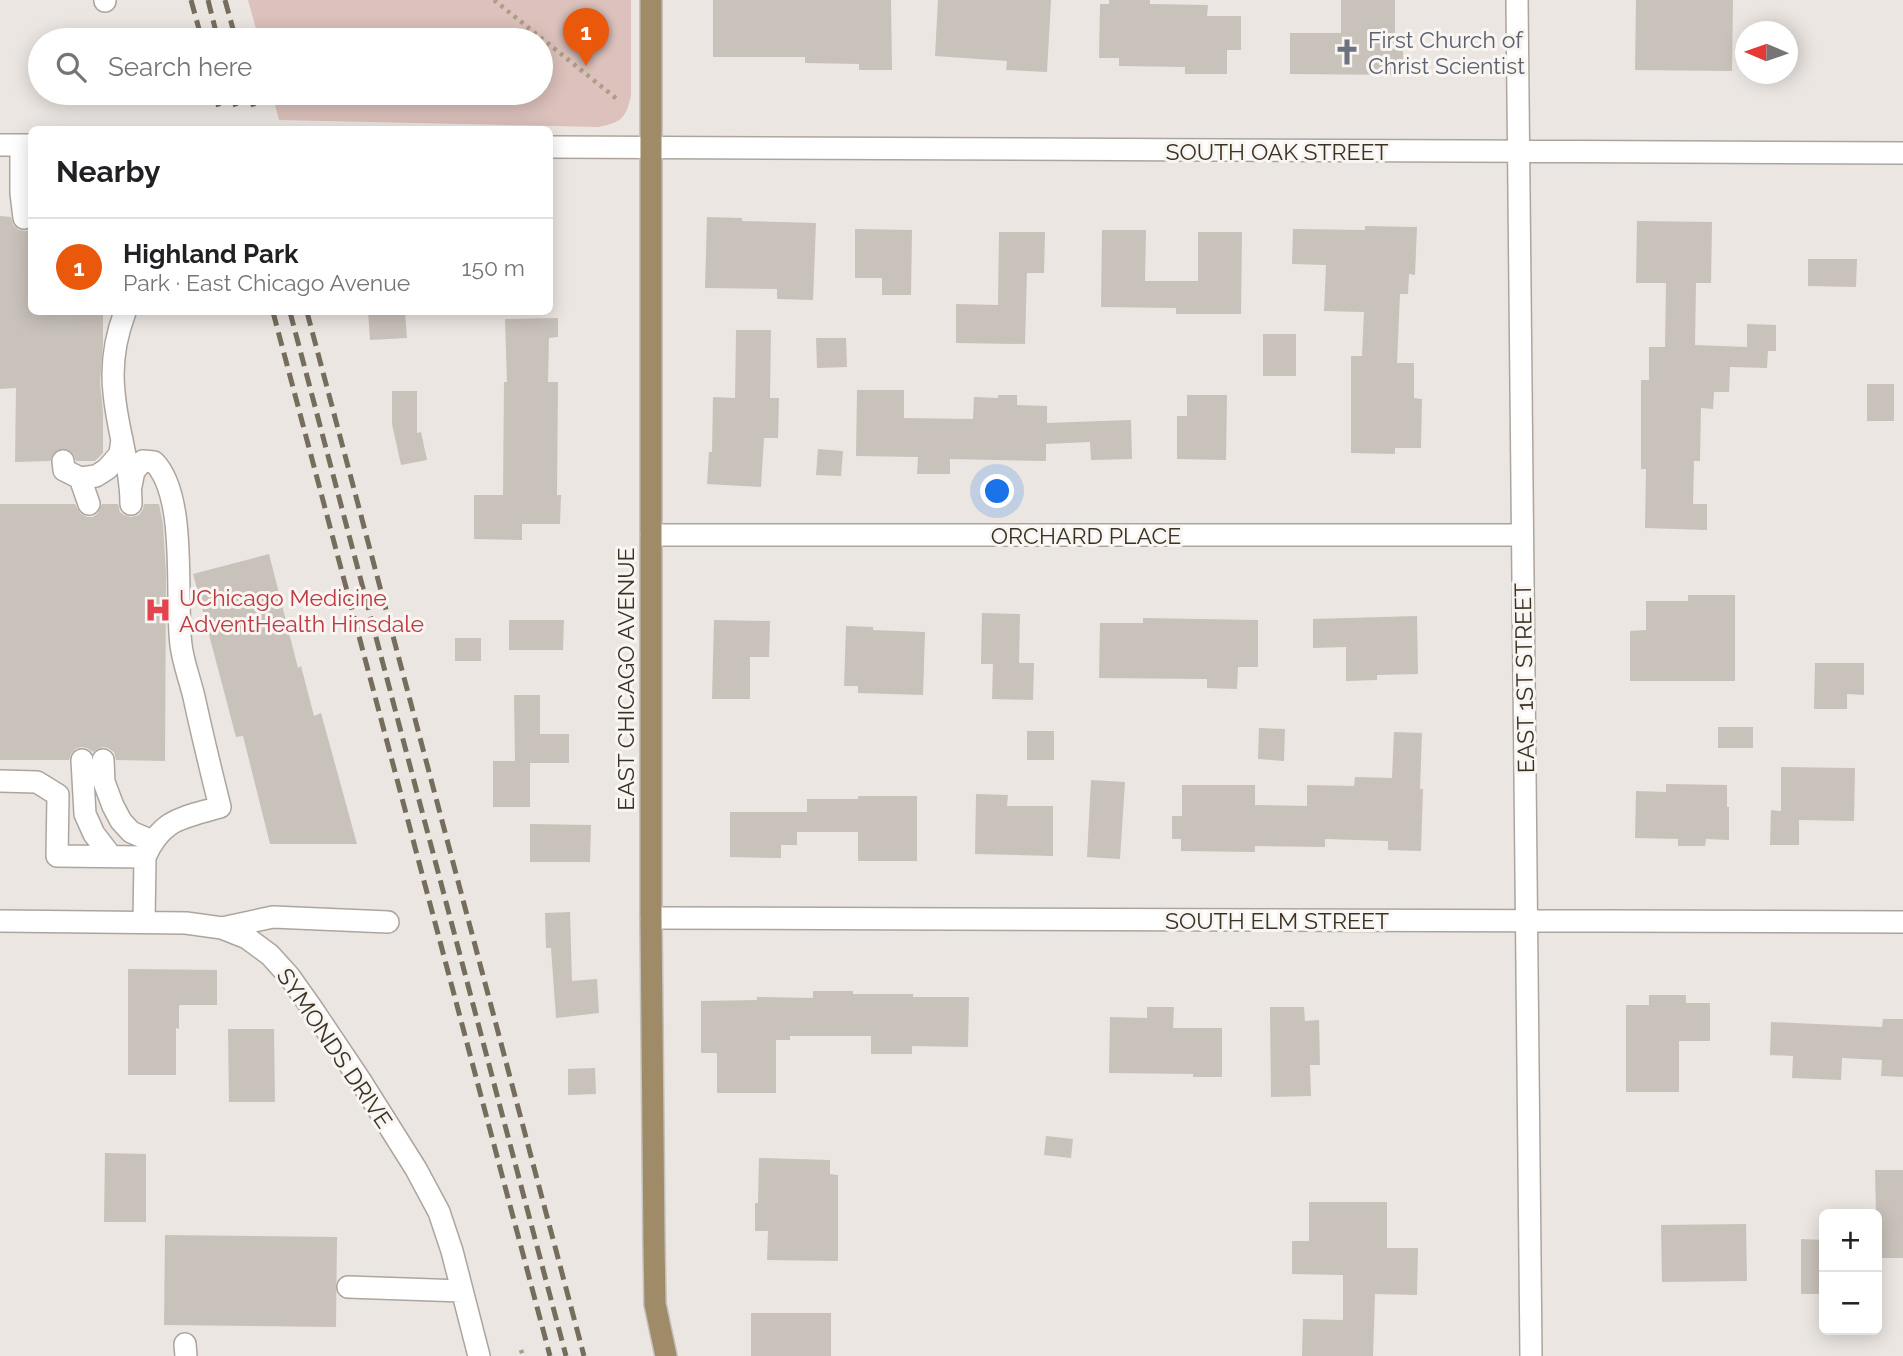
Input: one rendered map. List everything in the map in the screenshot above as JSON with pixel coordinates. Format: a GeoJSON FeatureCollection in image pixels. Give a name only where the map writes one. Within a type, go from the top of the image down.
{"type":"FeatureCollection","features":[{"type":"Feature","properties":{"kind":"main road","name":"EAST CHICAGO AVENUE"},"geometry":{"type":"LineString","coordinates":[[651,0],[651,918],[655,1304],[666,1356]]}},
{"type":"Feature","properties":{"kind":"street","name":"EAST 1ST STREET"},"geometry":{"type":"LineString","coordinates":[[1517,0],[1531,1356]]}},
{"type":"Feature","properties":{"kind":"street"},"geometry":{"type":"LineString","coordinates":[[18,145],[24,218]]}},
{"type":"Feature","properties":{"kind":"street","name":"SOUTH OAK STREET"},"geometry":{"type":"LineString","coordinates":[[553,147],[1903,153]]}},
{"type":"Feature","properties":{"kind":"street"},"geometry":{"type":"LineString","coordinates":[[124,315],[114,356],[113,390],[131,495],[134,471],[143,461],[153,462],[161,469],[172,501],[178,547],[181,645],[220,807],[176,820],[163,828],[148,849],[144,922]]}},
{"type":"Feature","properties":{"kind":"street"},"geometry":{"type":"LineString","coordinates":[[63,461],[64,470],[80,478],[96,476],[107,469],[120,454],[122,439]]}},
{"type":"Feature","properties":{"kind":"street"},"geometry":{"type":"LineString","coordinates":[[80,478],[89,504]]}},
{"type":"Feature","properties":{"kind":"street","name":"ORCHARD PLACE"},"geometry":{"type":"LineString","coordinates":[[651,535],[1522,535]]}},
{"type":"Feature","properties":{"kind":"street"},"geometry":{"type":"LineString","coordinates":[[111,856],[94,834],[85,814],[93,760],[121,821],[148,849]]}},
{"type":"Feature","properties":{"kind":"street"},"geometry":{"type":"LineString","coordinates":[[0,781],[37,782],[58,795],[57,856],[111,856],[148,849]]}},
{"type":"Feature","properties":{"kind":"street"},"geometry":{"type":"LineString","coordinates":[[222,928],[273,917],[388,922]]}},
{"type":"Feature","properties":{"kind":"street","name":"SOUTH ELM STREET"},"geometry":{"type":"LineString","coordinates":[[651,918],[1903,922]]}},
{"type":"Feature","properties":{"kind":"street","name":"SYMONDS DRIVE"},"geometry":{"type":"LineString","coordinates":[[3,921],[186,923],[222,928],[247,938],[270,955],[289,976],[360,1080],[416,1169],[439,1212],[479,1356]]}},
{"type":"Feature","properties":{"kind":"street"},"geometry":{"type":"LineString","coordinates":[[348,1287],[462,1291]]}},
{"type":"Feature","properties":{"kind":"path"},"geometry":{"type":"LineString","coordinates":[[494,0],[529,28]]}},
{"type":"Feature","properties":{"kind":"path"},"geometry":{"type":"LineString","coordinates":[[553,47],[617,99]]}},
{"type":"Feature","properties":{"kind":"shaded area"},"geometry":{"type":"Polygon","coordinates":[[[248,0],[631,0],[631,95],[621,118],[599,127],[279,120],[275,105],[553,105],[553,28],[256,28],[248,0]]]}},
{"type":"Feature","properties":{"kind":"building"},"geometry":{"type":"Polygon","coordinates":[[[713,0],[891,0],[892,70],[859,70],[859,64],[805,63],[805,57],[713,57],[713,0]]]}},
{"type":"Feature","properties":{"kind":"building"},"geometry":{"type":"Polygon","coordinates":[[[938,0],[1051,0],[1047,72],[1006,70],[1007,61],[935,56],[938,0]]]}},
{"type":"Feature","properties":{"kind":"building"},"geometry":{"type":"Polygon","coordinates":[[[1109,0],[1208,5],[1207,16],[1241,16],[1241,50],[1227,50],[1227,74],[1185,74],[1185,67],[1119,66],[1119,58],[1099,58],[1100,4],[1109,4],[1109,0]]]}},
{"type":"Feature","properties":{"kind":"building","name":"First Church of Christ Scientist"},"geometry":{"type":"Polygon","coordinates":[[[1341,0],[1395,0],[1395,43],[1403,43],[1403,75],[1290,74],[1290,33],[1341,33],[1341,0]]]}},
{"type":"Feature","properties":{"kind":"building"},"geometry":{"type":"Polygon","coordinates":[[[1636,0],[1733,0],[1732,71],[1635,70],[1636,0]]]}},
{"type":"Feature","properties":{"kind":"building"},"geometry":{"type":"Polygon","coordinates":[[[0,216],[11,217],[13,225],[19,230],[28,230],[28,315],[103,315],[100,382],[103,453],[95,461],[76,461],[69,449],[62,448],[55,451],[50,461],[15,462],[16,388],[0,389],[0,216]]]}},
{"type":"Feature","properties":{"kind":"building"},"geometry":{"type":"Polygon","coordinates":[[[707,217],[816,223],[813,300],[777,299],[777,289],[705,288],[707,217]]]}},
{"type":"Feature","properties":{"kind":"building"},"geometry":{"type":"Polygon","coordinates":[[[1637,221],[1712,222],[1711,283],[1696,283],[1695,345],[1747,347],[1747,324],[1776,325],[1776,351],[1768,351],[1767,368],[1730,367],[1729,392],[1714,392],[1713,409],[1701,408],[1700,461],[1694,461],[1693,504],[1707,504],[1707,530],[1645,528],[1646,469],[1641,469],[1641,380],[1649,380],[1649,347],[1665,347],[1666,283],[1636,283],[1637,221]]]}},
{"type":"Feature","properties":{"kind":"building"},"geometry":{"type":"Polygon","coordinates":[[[1365,226],[1417,227],[1415,275],[1409,274],[1408,294],[1400,294],[1397,363],[1414,363],[1414,398],[1422,399],[1421,448],[1395,448],[1395,454],[1351,453],[1351,356],[1362,356],[1364,312],[1324,311],[1326,265],[1292,264],[1293,229],[1365,230],[1365,226]]]}},
{"type":"Feature","properties":{"kind":"building"},"geometry":{"type":"Polygon","coordinates":[[[855,229],[912,230],[911,295],[882,295],[882,278],[855,278],[855,229]]]}},
{"type":"Feature","properties":{"kind":"building"},"geometry":{"type":"Polygon","coordinates":[[[1102,230],[1146,230],[1145,281],[1198,281],[1198,232],[1242,232],[1241,314],[1176,314],[1176,308],[1101,307],[1102,230]]]}},
{"type":"Feature","properties":{"kind":"building"},"geometry":{"type":"Polygon","coordinates":[[[999,232],[1045,232],[1044,273],[1027,273],[1025,344],[956,343],[956,304],[998,305],[999,232]]]}},
{"type":"Feature","properties":{"kind":"building"},"geometry":{"type":"Polygon","coordinates":[[[1808,259],[1857,259],[1856,287],[1808,286],[1808,259]]]}},
{"type":"Feature","properties":{"kind":"building"},"geometry":{"type":"Polygon","coordinates":[[[368,315],[405,315],[407,338],[370,340],[368,315]]]}},
{"type":"Feature","properties":{"kind":"building"},"geometry":{"type":"Polygon","coordinates":[[[558,318],[558,337],[549,338],[548,382],[558,382],[557,495],[561,495],[560,524],[522,524],[522,540],[474,539],[474,495],[503,495],[504,382],[507,382],[505,319],[558,318]]]}},
{"type":"Feature","properties":{"kind":"building"},"geometry":{"type":"Polygon","coordinates":[[[736,330],[771,330],[770,398],[779,398],[778,438],[764,438],[761,487],[707,484],[709,452],[712,452],[713,397],[735,398],[736,330]]]}},
{"type":"Feature","properties":{"kind":"building"},"geometry":{"type":"Polygon","coordinates":[[[1263,334],[1296,334],[1296,376],[1263,376],[1263,334]]]}},
{"type":"Feature","properties":{"kind":"building"},"geometry":{"type":"Polygon","coordinates":[[[816,338],[846,338],[847,367],[817,368],[816,338]]]}},
{"type":"Feature","properties":{"kind":"building"},"geometry":{"type":"Polygon","coordinates":[[[1867,384],[1894,384],[1894,421],[1867,421],[1867,384]]]}},
{"type":"Feature","properties":{"kind":"building"},"geometry":{"type":"Polygon","coordinates":[[[857,390],[904,390],[904,418],[973,419],[974,397],[998,398],[998,395],[1017,395],[1017,405],[1047,406],[1047,423],[1131,420],[1132,459],[1091,460],[1090,442],[1046,444],[1046,461],[950,459],[950,474],[917,474],[918,457],[856,456],[857,390]]]}},
{"type":"Feature","properties":{"kind":"building"},"geometry":{"type":"Polygon","coordinates":[[[392,391],[417,391],[417,433],[421,432],[427,460],[401,465],[392,424],[392,391]]]}},
{"type":"Feature","properties":{"kind":"building"},"geometry":{"type":"Polygon","coordinates":[[[1187,395],[1227,395],[1226,460],[1177,459],[1177,416],[1187,416],[1187,395]]]}},
{"type":"Feature","properties":{"kind":"building"},"geometry":{"type":"Polygon","coordinates":[[[818,449],[843,451],[841,476],[816,475],[818,449]]]}},
{"type":"Feature","properties":{"kind":"building"},"geometry":{"type":"Polygon","coordinates":[[[0,504],[75,504],[80,513],[93,517],[102,504],[118,504],[120,512],[131,517],[139,515],[144,504],[159,504],[166,573],[165,761],[116,760],[114,752],[103,747],[93,752],[81,747],[75,749],[69,760],[0,760],[0,504]]]}},
{"type":"Feature","properties":{"kind":"building"},"geometry":{"type":"Polygon","coordinates":[[[269,554],[298,668],[301,666],[314,716],[321,713],[357,844],[270,844],[243,736],[236,737],[193,574],[269,554]]]}},
{"type":"Feature","properties":{"kind":"building"},"geometry":{"type":"Polygon","coordinates":[[[1688,595],[1735,595],[1735,681],[1630,681],[1630,631],[1646,630],[1646,601],[1688,601],[1688,595]]]}},
{"type":"Feature","properties":{"kind":"building"},"geometry":{"type":"Polygon","coordinates":[[[982,613],[1020,614],[1019,663],[1034,663],[1033,700],[992,699],[993,664],[981,664],[982,613]]]}},
{"type":"Feature","properties":{"kind":"building"},"geometry":{"type":"Polygon","coordinates":[[[1417,616],[1418,674],[1377,675],[1377,680],[1346,681],[1346,647],[1313,648],[1313,619],[1417,616]]]}},
{"type":"Feature","properties":{"kind":"building"},"geometry":{"type":"Polygon","coordinates":[[[1143,618],[1258,620],[1258,667],[1238,667],[1237,689],[1207,688],[1207,679],[1099,678],[1100,623],[1143,623],[1143,618]]]}},
{"type":"Feature","properties":{"kind":"building"},"geometry":{"type":"Polygon","coordinates":[[[509,620],[564,620],[563,650],[509,650],[509,620]]]}},
{"type":"Feature","properties":{"kind":"building"},"geometry":{"type":"Polygon","coordinates":[[[714,620],[770,621],[769,657],[750,657],[750,699],[712,699],[714,620]]]}},
{"type":"Feature","properties":{"kind":"building"},"geometry":{"type":"Polygon","coordinates":[[[846,626],[925,632],[923,695],[858,693],[858,686],[844,686],[846,626]]]}},
{"type":"Feature","properties":{"kind":"building"},"geometry":{"type":"Polygon","coordinates":[[[455,638],[481,638],[481,661],[455,661],[455,638]]]}},
{"type":"Feature","properties":{"kind":"building"},"geometry":{"type":"Polygon","coordinates":[[[1815,663],[1864,663],[1864,695],[1847,694],[1847,709],[1814,709],[1815,663]]]}},
{"type":"Feature","properties":{"kind":"building"},"geometry":{"type":"Polygon","coordinates":[[[514,695],[540,695],[540,734],[569,734],[569,763],[530,763],[530,807],[493,807],[493,761],[515,761],[514,695]]]}},
{"type":"Feature","properties":{"kind":"building"},"geometry":{"type":"Polygon","coordinates":[[[1718,727],[1753,727],[1753,748],[1718,748],[1718,727]]]}},
{"type":"Feature","properties":{"kind":"building"},"geometry":{"type":"Polygon","coordinates":[[[1259,728],[1285,729],[1284,761],[1258,759],[1259,728]]]}},
{"type":"Feature","properties":{"kind":"building"},"geometry":{"type":"Polygon","coordinates":[[[1027,731],[1054,731],[1054,760],[1027,760],[1027,731]]]}},
{"type":"Feature","properties":{"kind":"building"},"geometry":{"type":"Polygon","coordinates":[[[1394,732],[1422,733],[1421,851],[1388,850],[1388,841],[1325,839],[1325,847],[1255,846],[1255,852],[1181,851],[1181,839],[1172,839],[1172,816],[1182,816],[1182,785],[1255,785],[1255,805],[1307,806],[1307,785],[1354,786],[1355,777],[1392,778],[1394,732]]]}},
{"type":"Feature","properties":{"kind":"building"},"geometry":{"type":"Polygon","coordinates":[[[1781,767],[1855,768],[1854,821],[1799,820],[1799,845],[1770,845],[1771,810],[1781,811],[1781,767]]]}},
{"type":"Feature","properties":{"kind":"building"},"geometry":{"type":"Polygon","coordinates":[[[1091,780],[1125,782],[1120,859],[1087,857],[1091,780]]]}},
{"type":"Feature","properties":{"kind":"building"},"geometry":{"type":"Polygon","coordinates":[[[1666,784],[1727,785],[1729,840],[1706,839],[1705,846],[1678,846],[1678,839],[1635,838],[1636,791],[1666,792],[1666,784]]]}},
{"type":"Feature","properties":{"kind":"building"},"geometry":{"type":"Polygon","coordinates":[[[976,794],[1008,795],[1007,806],[1053,806],[1053,856],[975,854],[976,794]]]}},
{"type":"Feature","properties":{"kind":"building"},"geometry":{"type":"Polygon","coordinates":[[[858,796],[917,796],[917,861],[858,861],[858,832],[797,832],[797,845],[781,845],[781,858],[730,857],[730,812],[807,812],[807,799],[858,799],[858,796]]]}},
{"type":"Feature","properties":{"kind":"building"},"geometry":{"type":"Polygon","coordinates":[[[530,824],[591,825],[590,862],[530,862],[530,824]]]}},
{"type":"Feature","properties":{"kind":"building"},"geometry":{"type":"Polygon","coordinates":[[[570,912],[572,981],[597,979],[599,1013],[556,1018],[551,948],[546,948],[545,913],[570,912]]]}},
{"type":"Feature","properties":{"kind":"building"},"geometry":{"type":"Polygon","coordinates":[[[128,969],[217,970],[217,1005],[179,1005],[176,1075],[128,1075],[128,969]]]}},
{"type":"Feature","properties":{"kind":"building"},"geometry":{"type":"Polygon","coordinates":[[[813,991],[913,994],[913,997],[969,997],[968,1047],[912,1046],[912,1054],[871,1054],[871,1036],[790,1036],[790,1040],[776,1040],[776,1093],[717,1093],[717,1053],[701,1053],[701,1001],[757,1000],[757,997],[813,998],[813,991]]]}},
{"type":"Feature","properties":{"kind":"building"},"geometry":{"type":"Polygon","coordinates":[[[1649,995],[1686,995],[1686,1003],[1710,1003],[1710,1041],[1679,1041],[1679,1092],[1626,1092],[1626,1005],[1649,1005],[1649,995]]]}},
{"type":"Feature","properties":{"kind":"building"},"geometry":{"type":"Polygon","coordinates":[[[1147,1007],[1174,1007],[1173,1028],[1222,1028],[1222,1077],[1109,1073],[1110,1017],[1147,1018],[1147,1007]]]}},
{"type":"Feature","properties":{"kind":"building"},"geometry":{"type":"Polygon","coordinates":[[[1270,1007],[1304,1007],[1305,1021],[1319,1020],[1320,1065],[1310,1065],[1311,1096],[1271,1097],[1270,1007]]]}},
{"type":"Feature","properties":{"kind":"building"},"geometry":{"type":"Polygon","coordinates":[[[1883,1019],[1903,1019],[1903,1077],[1881,1076],[1882,1060],[1842,1058],[1841,1080],[1792,1078],[1793,1056],[1770,1055],[1771,1022],[1882,1027],[1883,1019]]]}},
{"type":"Feature","properties":{"kind":"building"},"geometry":{"type":"Polygon","coordinates":[[[228,1029],[274,1029],[275,1102],[229,1102],[228,1029]]]}},
{"type":"Feature","properties":{"kind":"building"},"geometry":{"type":"Polygon","coordinates":[[[595,1068],[596,1094],[568,1095],[568,1069],[595,1068]]]}},
{"type":"Feature","properties":{"kind":"building"},"geometry":{"type":"Polygon","coordinates":[[[1046,1136],[1073,1139],[1071,1158],[1044,1155],[1046,1136]]]}},
{"type":"Feature","properties":{"kind":"building"},"geometry":{"type":"Polygon","coordinates":[[[105,1153],[146,1154],[146,1222],[104,1222],[105,1153]]]}},
{"type":"Feature","properties":{"kind":"building"},"geometry":{"type":"Polygon","coordinates":[[[759,1158],[830,1160],[830,1174],[838,1175],[838,1261],[767,1260],[768,1231],[755,1231],[759,1158]]]}},
{"type":"Feature","properties":{"kind":"building"},"geometry":{"type":"Polygon","coordinates":[[[1875,1170],[1903,1170],[1903,1258],[1882,1258],[1882,1209],[1876,1209],[1875,1170]]]}},
{"type":"Feature","properties":{"kind":"building"},"geometry":{"type":"Polygon","coordinates":[[[1309,1202],[1387,1202],[1387,1248],[1418,1248],[1417,1295],[1375,1294],[1373,1356],[1302,1356],[1303,1319],[1343,1320],[1343,1275],[1292,1274],[1292,1241],[1309,1241],[1309,1202]]]}},
{"type":"Feature","properties":{"kind":"building"},"geometry":{"type":"Polygon","coordinates":[[[1746,1224],[1747,1281],[1662,1282],[1661,1225],[1746,1224]]]}},
{"type":"Feature","properties":{"kind":"building"},"geometry":{"type":"Polygon","coordinates":[[[165,1235],[337,1237],[336,1327],[164,1325],[165,1235]]]}},
{"type":"Feature","properties":{"kind":"building"},"geometry":{"type":"Polygon","coordinates":[[[1801,1239],[1819,1240],[1819,1294],[1801,1294],[1801,1239]]]}},
{"type":"Feature","properties":{"kind":"building"},"geometry":{"type":"Polygon","coordinates":[[[751,1313],[831,1313],[831,1356],[751,1356],[751,1313]]]}},
{"type":"Feature","properties":{"kind":"tunnel"},"geometry":{"type":"LineString","coordinates":[[0,253],[28,259]]}},
{"type":"Feature","properties":{"kind":"tunnel"},"geometry":{"type":"LineString","coordinates":[[62,315],[63,461]]}},
{"type":"Feature","properties":{"kind":"railway"},"geometry":{"type":"LineString","coordinates":[[191,0],[199,28]]}},
{"type":"Feature","properties":{"kind":"railway"},"geometry":{"type":"LineString","coordinates":[[208,0],[215,28]]}},
{"type":"Feature","properties":{"kind":"railway"},"geometry":{"type":"LineString","coordinates":[[225,0],[233,28]]}},
{"type":"Feature","properties":{"kind":"railway"},"geometry":{"type":"LineString","coordinates":[[218,105],[220,112]]}},
{"type":"Feature","properties":{"kind":"railway"},"geometry":{"type":"LineString","coordinates":[[235,105],[237,111]]}},
{"type":"Feature","properties":{"kind":"railway"},"geometry":{"type":"LineString","coordinates":[[253,105],[255,112]]}},
{"type":"Feature","properties":{"kind":"railway"},"geometry":{"type":"LineString","coordinates":[[274,315],[550,1356]]}},
{"type":"Feature","properties":{"kind":"railway"},"geometry":{"type":"LineString","coordinates":[[291,315],[566,1356]]}},
{"type":"Feature","properties":{"kind":"railway"},"geometry":{"type":"LineString","coordinates":[[308,315],[584,1356]]}},
{"type":"Feature","properties":{"kind":"place","name":"First Church of Christ Scientist"},"geometry":{"type":"Point","coordinates":[1347,52]}},
{"type":"Feature","properties":{"kind":"place","name":"Highland Park"},"geometry":{"type":"Point","coordinates":[586,66]}},
{"type":"Feature","properties":{"kind":"place","name":"UChicago Medicine AdventHealth Hinsdale"},"geometry":{"type":"Point","coordinates":[158,610]}}]}
